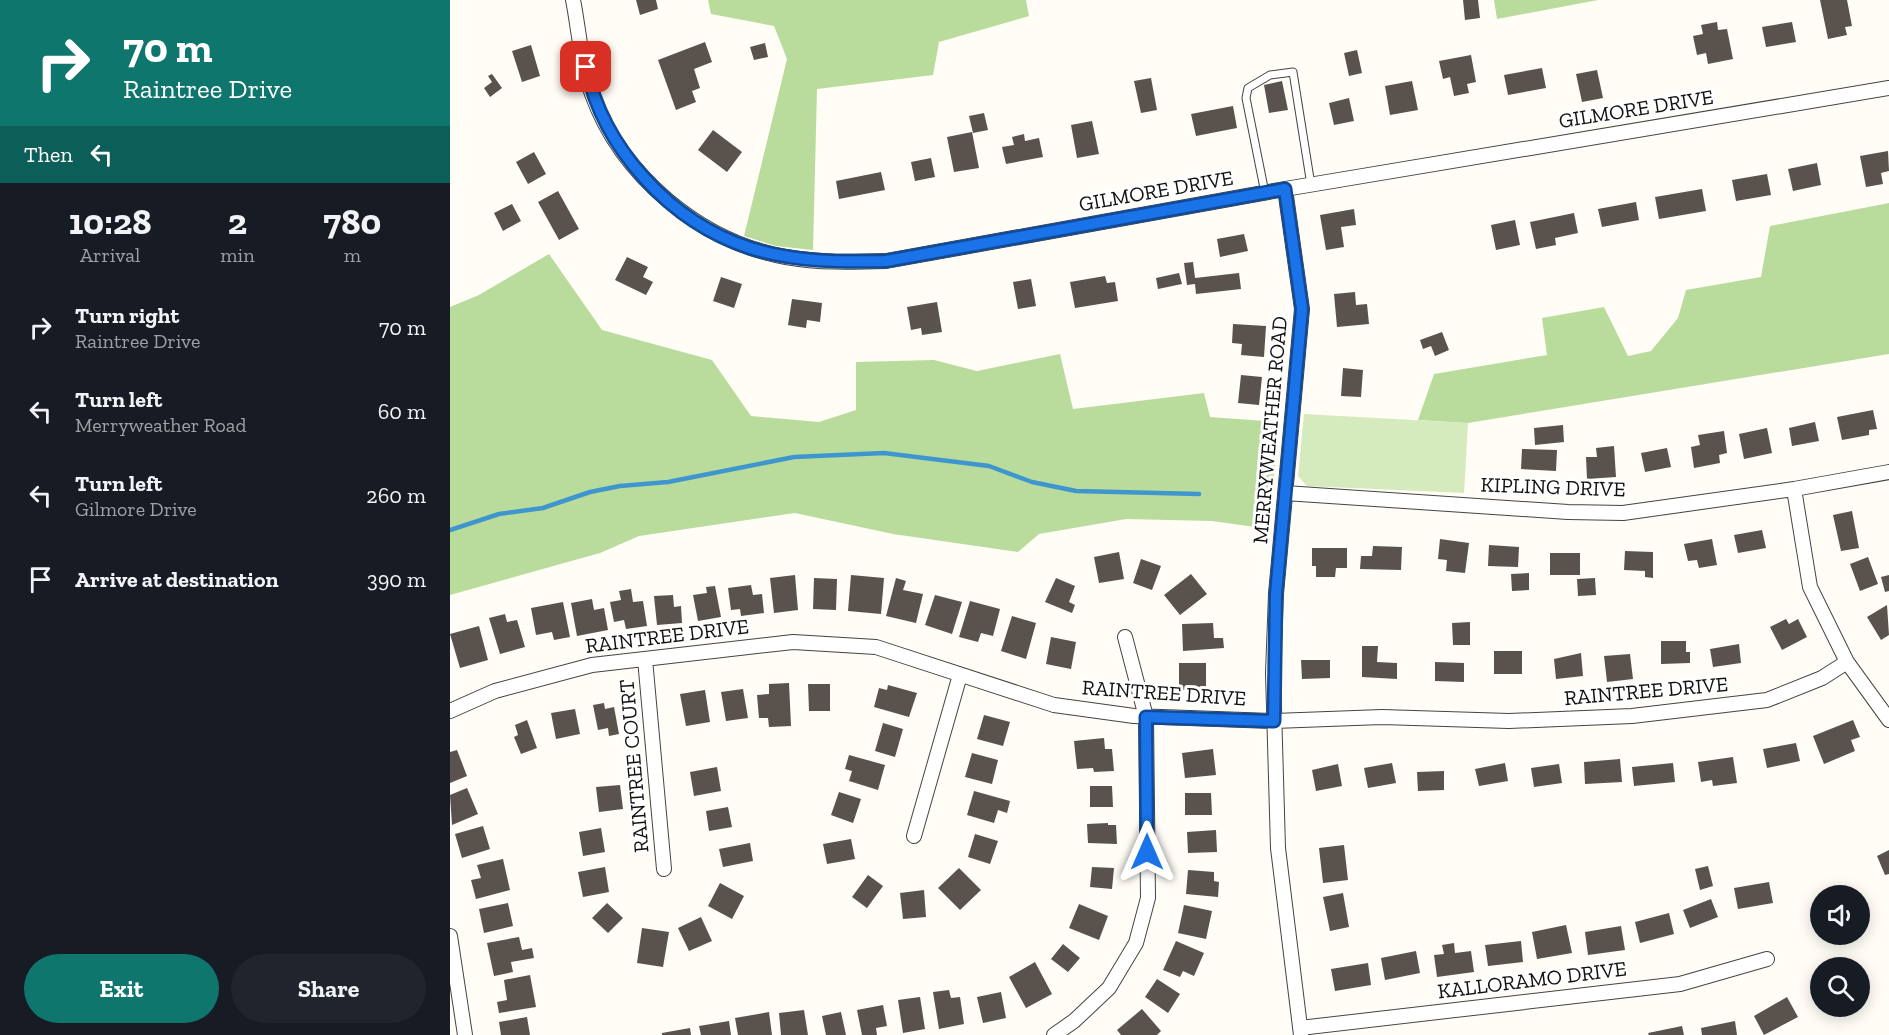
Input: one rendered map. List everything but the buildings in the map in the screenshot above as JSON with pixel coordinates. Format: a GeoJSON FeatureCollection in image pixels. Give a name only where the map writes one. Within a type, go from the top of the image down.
{"type":"FeatureCollection","features":[{"type":"Feature","properties":{"kind":"street","name":"GILMORE DRIVE"},"geometry":{"type":"LineString","coordinates":[[573,0],[591,93],[624,156],[653,187],[686,213],[720,235],[749,248],[786,257],[836,262],[886,261],[1285,189],[1889,88]]}},
{"type":"Feature","properties":{"kind":"street","name":"MERRYWEATHER ROAD"},"geometry":{"type":"LineString","coordinates":[[1285,189],[1302,309],[1276,605],[1274,721],[1278,848],[1300,1031]]}},
{"type":"Feature","properties":{"kind":"street","name":"KIPLING DRIVE"},"geometry":{"type":"LineString","coordinates":[[1285,493],[1568,513],[1623,513],[1794,489],[1889,472]]}},
{"type":"Feature","properties":{"kind":"street"},"geometry":{"type":"LineString","coordinates":[[1794,489],[1810,587],[1847,662],[1889,720]]}},
{"type":"Feature","properties":{"kind":"street"},"geometry":{"type":"LineString","coordinates":[[1054,1035],[1074,1021],[1109,988],[1137,943],[1148,898],[1146,717],[1125,637]]}},
{"type":"Feature","properties":{"kind":"street","name":"RAINTREE DRIVE"},"geometry":{"type":"LineString","coordinates":[[450,711],[495,691],[592,665],[793,642],[876,647],[1054,705],[1146,717],[1274,721],[1383,717],[1509,721],[1632,716],[1767,700],[1822,678],[1847,662]]}},
{"type":"Feature","properties":{"kind":"street","name":"RAINTREE COURT"},"geometry":{"type":"LineString","coordinates":[[645,659],[664,869]]}},
{"type":"Feature","properties":{"kind":"street"},"geometry":{"type":"LineString","coordinates":[[914,836],[960,675]]}},
{"type":"Feature","properties":{"kind":"street"},"geometry":{"type":"LineString","coordinates":[[450,936],[465,1035]]}},
{"type":"Feature","properties":{"kind":"street","name":"KALLORAMO DRIVE"},"geometry":{"type":"LineString","coordinates":[[1300,1031],[1680,984],[1767,958]]}},
{"type":"Feature","properties":{"kind":"lane"},"geometry":{"type":"LineString","coordinates":[[1265,193],[1246,98],[1248,88],[1270,75],[1293,72],[1311,185]]}},
{"type":"Feature","properties":{"kind":"green space"},"geometry":{"type":"Polygon","coordinates":[[[708,0],[1026,0],[1029,16],[939,42],[933,75],[817,89],[813,250],[776,246],[744,236],[787,59],[774,26],[711,14],[708,0]]]}},
{"type":"Feature","properties":{"kind":"green space"},"geometry":{"type":"Polygon","coordinates":[[[1494,0],[1598,0],[1497,19],[1494,0]]]}},
{"type":"Feature","properties":{"kind":"green space"},"geometry":{"type":"Polygon","coordinates":[[[1889,203],[1889,354],[1468,423],[1418,420],[1434,374],[1547,355],[1542,318],[1604,307],[1628,356],[1651,351],[1678,318],[1686,290],[1761,277],[1770,226],[1889,203]]]}},
{"type":"Feature","properties":{"kind":"green space"},"geometry":{"type":"Polygon","coordinates":[[[549,254],[602,330],[712,360],[751,416],[819,422],[856,410],[856,362],[934,360],[977,371],[1060,354],[1073,409],[1204,393],[1210,417],[1279,422],[1269,529],[1212,521],[1126,519],[1039,534],[1018,552],[893,534],[795,513],[639,536],[600,553],[450,595],[450,307],[479,295],[549,254]]]}},
{"type":"Feature","properties":{"kind":"green space"},"geometry":{"type":"Polygon","coordinates":[[[1304,414],[1468,423],[1464,493],[1307,486],[1298,476],[1304,414]]]}},
{"type":"Feature","properties":{"kind":"waterway"},"geometry":{"type":"LineString","coordinates":[[450,530],[499,514],[543,508],[590,492],[620,486],[668,482],[794,457],[884,453],[989,466],[1032,482],[1076,491],[1199,494]]}},
{"type":"Feature","properties":{"kind":"route"},"geometry":{"type":"LineString","coordinates":[[586,67],[591,93],[608,129],[624,156],[653,187],[686,213],[720,235],[749,248],[786,257],[836,262],[886,261],[1285,189],[1302,309],[1276,594],[1274,721],[1146,717],[1147,852]]}}]}
